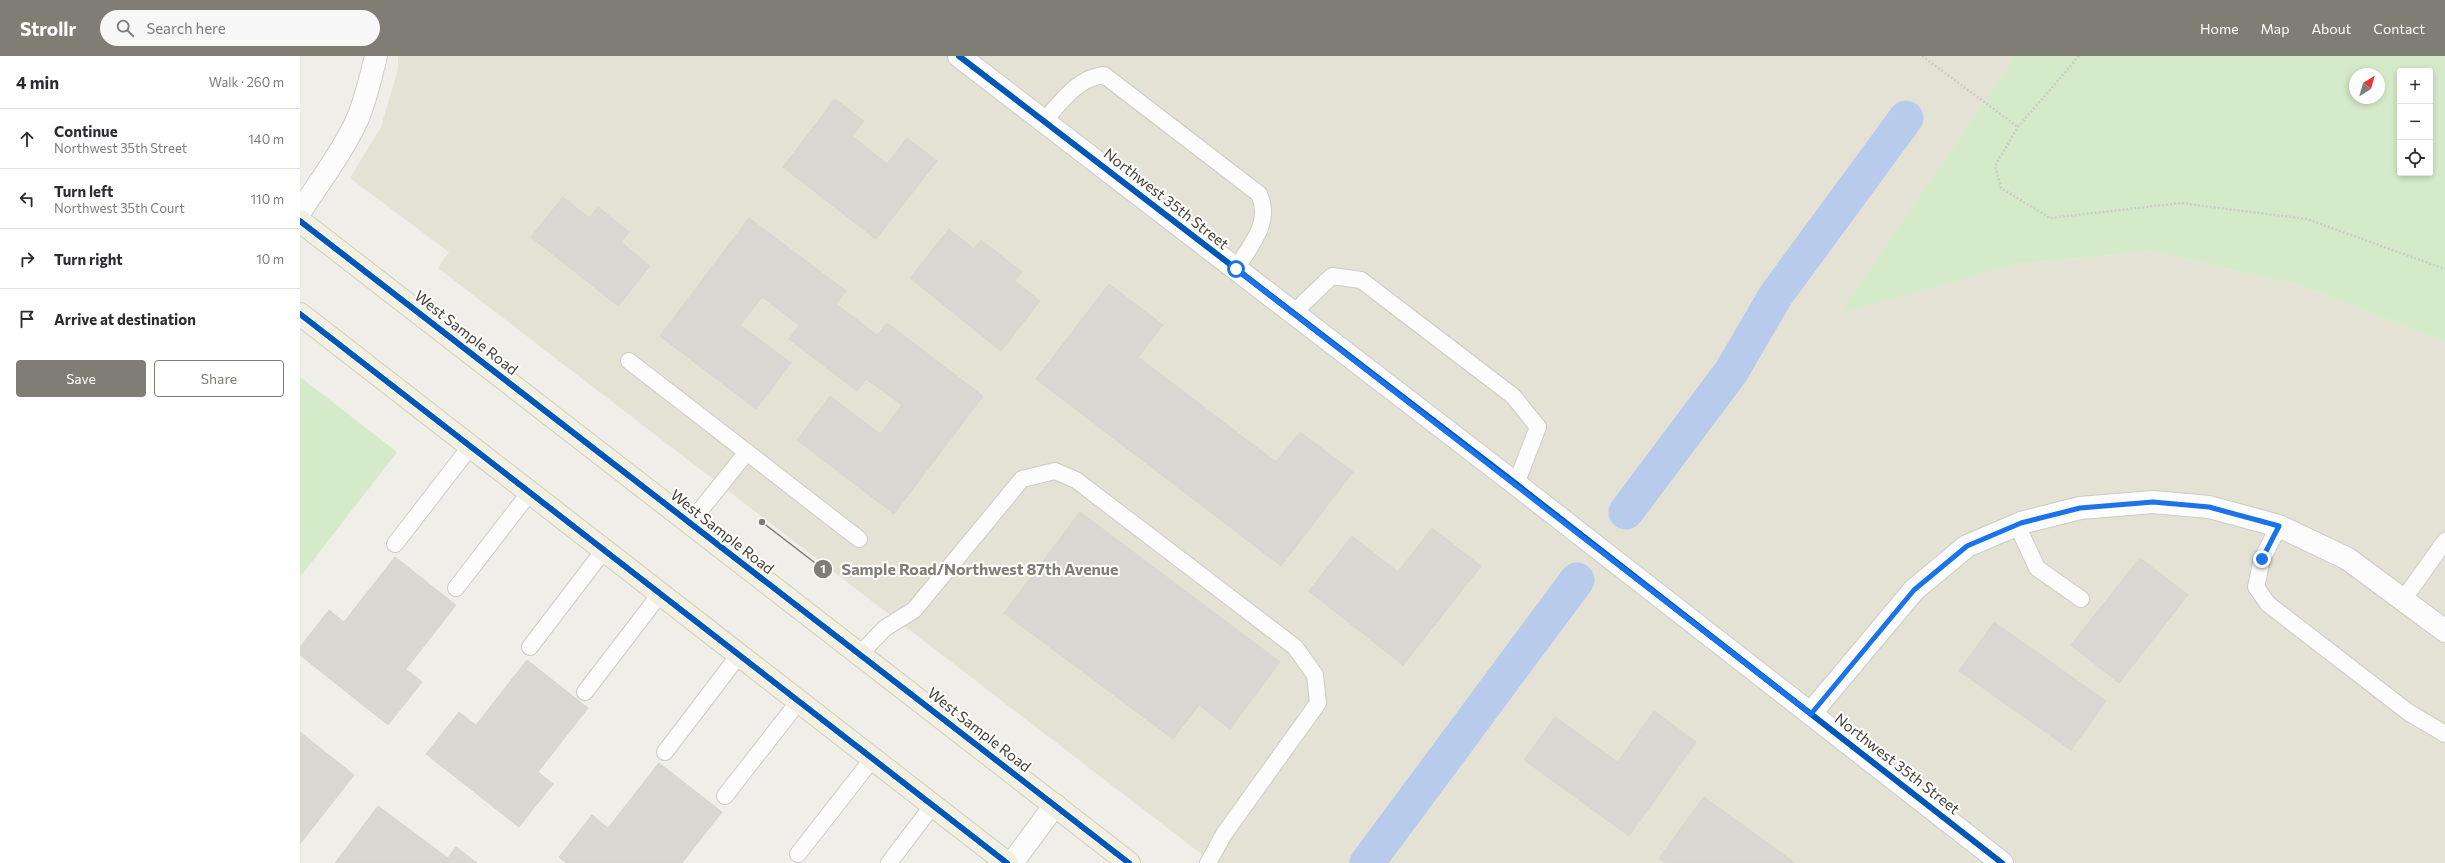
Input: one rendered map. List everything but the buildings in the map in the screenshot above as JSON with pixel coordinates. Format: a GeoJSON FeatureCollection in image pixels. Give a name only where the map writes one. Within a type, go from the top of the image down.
{"type":"FeatureCollection","features":[{"type":"Feature","properties":{"kind":"main road","name":"West Sample Road"},"geometry":{"type":"LineString","coordinates":[[300,221],[1129,863]]}},
{"type":"Feature","properties":{"kind":"main road"},"geometry":{"type":"LineString","coordinates":[[300,314],[1007,863]]}},
{"type":"Feature","properties":{"kind":"street"},"geometry":{"type":"LineString","coordinates":[[300,212],[337,156],[358,118],[368,89],[376,56]]}},
{"type":"Feature","properties":{"kind":"street","name":"Northwest 35th Street"},"geometry":{"type":"LineString","coordinates":[[959,56],[1516,484],[2002,863]]}},
{"type":"Feature","properties":{"kind":"street"},"geometry":{"type":"LineString","coordinates":[[1811,714],[1914,590],[1967,546],[2017,525],[2080,508],[2153,502],[2209,507],[2279,526],[2348,559],[2445,631]]}},
{"type":"Feature","properties":{"kind":"street"},"geometry":{"type":"LineString","coordinates":[[1012,863],[1055,805]]}},
{"type":"Feature","properties":{"kind":"lane"},"geometry":{"type":"LineString","coordinates":[[1044,121],[1081,82],[1091,77],[1104,75],[1253,189],[1259,194],[1265,206],[1263,224],[1236,269]]}},
{"type":"Feature","properties":{"kind":"lane"},"geometry":{"type":"LineString","coordinates":[[1293,313],[1332,276],[1361,280],[1513,396],[1538,427],[1516,484]]}},
{"type":"Feature","properties":{"kind":"lane"},"geometry":{"type":"LineString","coordinates":[[629,361],[859,539]]}},
{"type":"Feature","properties":{"kind":"lane"},"geometry":{"type":"LineString","coordinates":[[395,544],[470,447]]}},
{"type":"Feature","properties":{"kind":"lane"},"geometry":{"type":"LineString","coordinates":[[690,523],[747,452]]}},
{"type":"Feature","properties":{"kind":"lane"},"geometry":{"type":"LineString","coordinates":[[860,654],[885,628],[914,610],[1022,478],[1055,471],[1076,480],[1295,647],[1315,675],[1318,703],[1224,834],[1208,863]]}},
{"type":"Feature","properties":{"kind":"lane"},"geometry":{"type":"LineString","coordinates":[[456,588],[530,492]]}},
{"type":"Feature","properties":{"kind":"lane"},"geometry":{"type":"LineString","coordinates":[[2017,525],[2037,568],[2081,599]]}},
{"type":"Feature","properties":{"kind":"lane"},"geometry":{"type":"LineString","coordinates":[[2279,526],[2262,559],[2256,587],[2268,604],[2408,712],[2445,734]]}},
{"type":"Feature","properties":{"kind":"lane"},"geometry":{"type":"LineString","coordinates":[[2403,600],[2445,541]]}},
{"type":"Feature","properties":{"kind":"lane"},"geometry":{"type":"LineString","coordinates":[[530,647],[604,550]]}},
{"type":"Feature","properties":{"kind":"lane"},"geometry":{"type":"LineString","coordinates":[[585,692],[660,594]]}},
{"type":"Feature","properties":{"kind":"lane"},"geometry":{"type":"LineString","coordinates":[[665,752],[739,655]]}},
{"type":"Feature","properties":{"kind":"lane"},"geometry":{"type":"LineString","coordinates":[[725,796],[799,701]]}},
{"type":"Feature","properties":{"kind":"lane"},"geometry":{"type":"LineString","coordinates":[[798,854],[873,758]]}},
{"type":"Feature","properties":{"kind":"lane"},"geometry":{"type":"LineString","coordinates":[[889,863],[934,805]]}},
{"type":"Feature","properties":{"kind":"path"},"geometry":{"type":"LineString","coordinates":[[1922,56],[2018,128]]}},
{"type":"Feature","properties":{"kind":"path"},"geometry":{"type":"LineString","coordinates":[[2079,56],[2018,128],[1995,166],[2000,188],[2050,218],[2181,204],[2307,219],[2445,269]]}},
{"type":"Feature","properties":{"kind":"shaded area"},"geometry":{"type":"Polygon","coordinates":[[[398,56],[2015,56],[1841,312],[2018,264],[2151,251],[2302,286],[2445,342],[2445,863],[1213,863],[438,268],[449,252],[350,178],[381,127],[398,69],[398,56]]]}},
{"type":"Feature","properties":{"kind":"green space"},"geometry":{"type":"Polygon","coordinates":[[[2015,56],[2445,56],[2445,342],[2302,286],[2151,251],[2018,264],[1840,313],[2015,56]]]}},
{"type":"Feature","properties":{"kind":"green space"},"geometry":{"type":"Polygon","coordinates":[[[300,377],[397,452],[300,577],[300,377]]]}},
{"type":"Feature","properties":{"kind":"waterway"},"geometry":{"type":"LineString","coordinates":[[1626,512],[1731,372],[1776,295],[1906,118]]}},
{"type":"Feature","properties":{"kind":"waterway"},"geometry":{"type":"LineString","coordinates":[[1367,863],[1577,580]]}},
{"type":"Feature","properties":{"kind":"cycle path"},"geometry":{"type":"LineString","coordinates":[[959,56],[1516,484],[2002,863]]}},
{"type":"Feature","properties":{"kind":"cycle path"},"geometry":{"type":"LineString","coordinates":[[300,221],[1129,863]]}},
{"type":"Feature","properties":{"kind":"cycle path"},"geometry":{"type":"LineString","coordinates":[[300,314],[1007,863]]}},
{"type":"Feature","properties":{"kind":"place","name":"Sample Road/Northwest 87th Avenue"},"geometry":{"type":"Point","coordinates":[762,522]}},
{"type":"Feature","properties":{"kind":"route"},"geometry":{"type":"LineString","coordinates":[[1236,269],[1516,484],[1811,714],[1914,590],[1967,546],[2021,523],[2080,508],[2153,502],[2209,507],[2279,526],[2262,559]]}}]}
